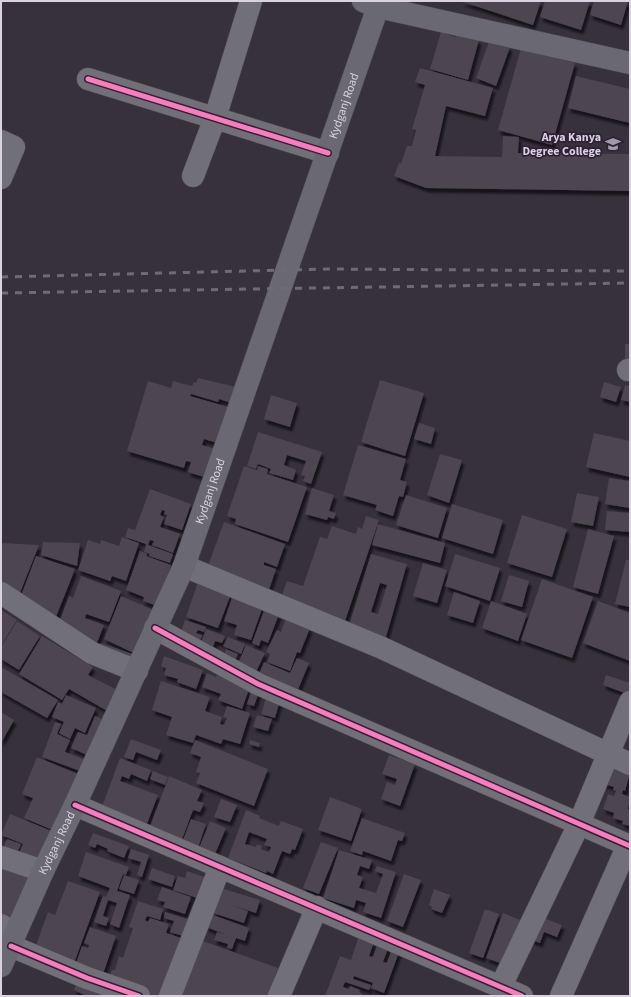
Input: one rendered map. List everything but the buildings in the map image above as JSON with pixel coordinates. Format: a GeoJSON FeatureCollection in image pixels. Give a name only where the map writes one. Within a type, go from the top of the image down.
{"type":"FeatureCollection","features":[{"type":"Feature","properties":{"kind":"main road"},"geometry":{"type":"LineString","coordinates":[[374,3],[630,63]]}},
{"type":"Feature","properties":{"kind":"main road","name":"Kydganj Road"},"geometry":{"type":"LineString","coordinates":[[1,966],[9,935],[76,805],[184,566],[328,153],[374,3]]}},
{"type":"Feature","properties":{"kind":"street"},"geometry":{"type":"LineString","coordinates":[[193,176],[215,118],[251,1]]}},
{"type":"Feature","properties":{"kind":"street"},"geometry":{"type":"LineString","coordinates":[[88,79],[328,153]]}},
{"type":"Feature","properties":{"kind":"street"},"geometry":{"type":"LineString","coordinates":[[1,141],[14,147],[1,178]]}},
{"type":"Feature","properties":{"kind":"street"},"geometry":{"type":"LineString","coordinates":[[184,566],[380,647],[630,764]]}},
{"type":"Feature","properties":{"kind":"street"},"geometry":{"type":"LineString","coordinates":[[1,593],[92,653],[137,671]]}},
{"type":"Feature","properties":{"kind":"street"},"geometry":{"type":"LineString","coordinates":[[155,628],[258,684],[629,846],[561,996]]}},
{"type":"Feature","properties":{"kind":"street"},"geometry":{"type":"LineString","coordinates":[[501,986],[579,824],[630,702]]}},
{"type":"Feature","properties":{"kind":"street"},"geometry":{"type":"LineString","coordinates":[[76,805],[522,996]]}},
{"type":"Feature","properties":{"kind":"street"},"geometry":{"type":"LineString","coordinates":[[1,857],[43,871]]}},
{"type":"Feature","properties":{"kind":"street"},"geometry":{"type":"LineString","coordinates":[[170,996],[220,867]]}},
{"type":"Feature","properties":{"kind":"street"},"geometry":{"type":"LineString","coordinates":[[279,996],[317,907]]}},
{"type":"Feature","properties":{"kind":"street"},"geometry":{"type":"LineString","coordinates":[[9,935],[87,978],[139,996]]}},
{"type":"Feature","properties":{"kind":"railway"},"geometry":{"type":"LineString","coordinates":[[1,277],[328,269],[630,271]]}},
{"type":"Feature","properties":{"kind":"railway"},"geometry":{"type":"LineString","coordinates":[[1,293],[630,283]]}},
{"type":"Feature","properties":{"kind":"cycle path"},"geometry":{"type":"LineString","coordinates":[[88,79],[328,153]]}},
{"type":"Feature","properties":{"kind":"cycle path"},"geometry":{"type":"LineString","coordinates":[[155,628],[258,684],[630,846]]}},
{"type":"Feature","properties":{"kind":"cycle path"},"geometry":{"type":"LineString","coordinates":[[75,805],[522,996]]}},
{"type":"Feature","properties":{"kind":"cycle path"},"geometry":{"type":"LineString","coordinates":[[11,946],[87,978],[139,996]]}},
{"type":"Feature","properties":{"kind":"place","name":"Arya Kanya Degree College"},"geometry":{"type":"Point","coordinates":[613,144]}}]}
